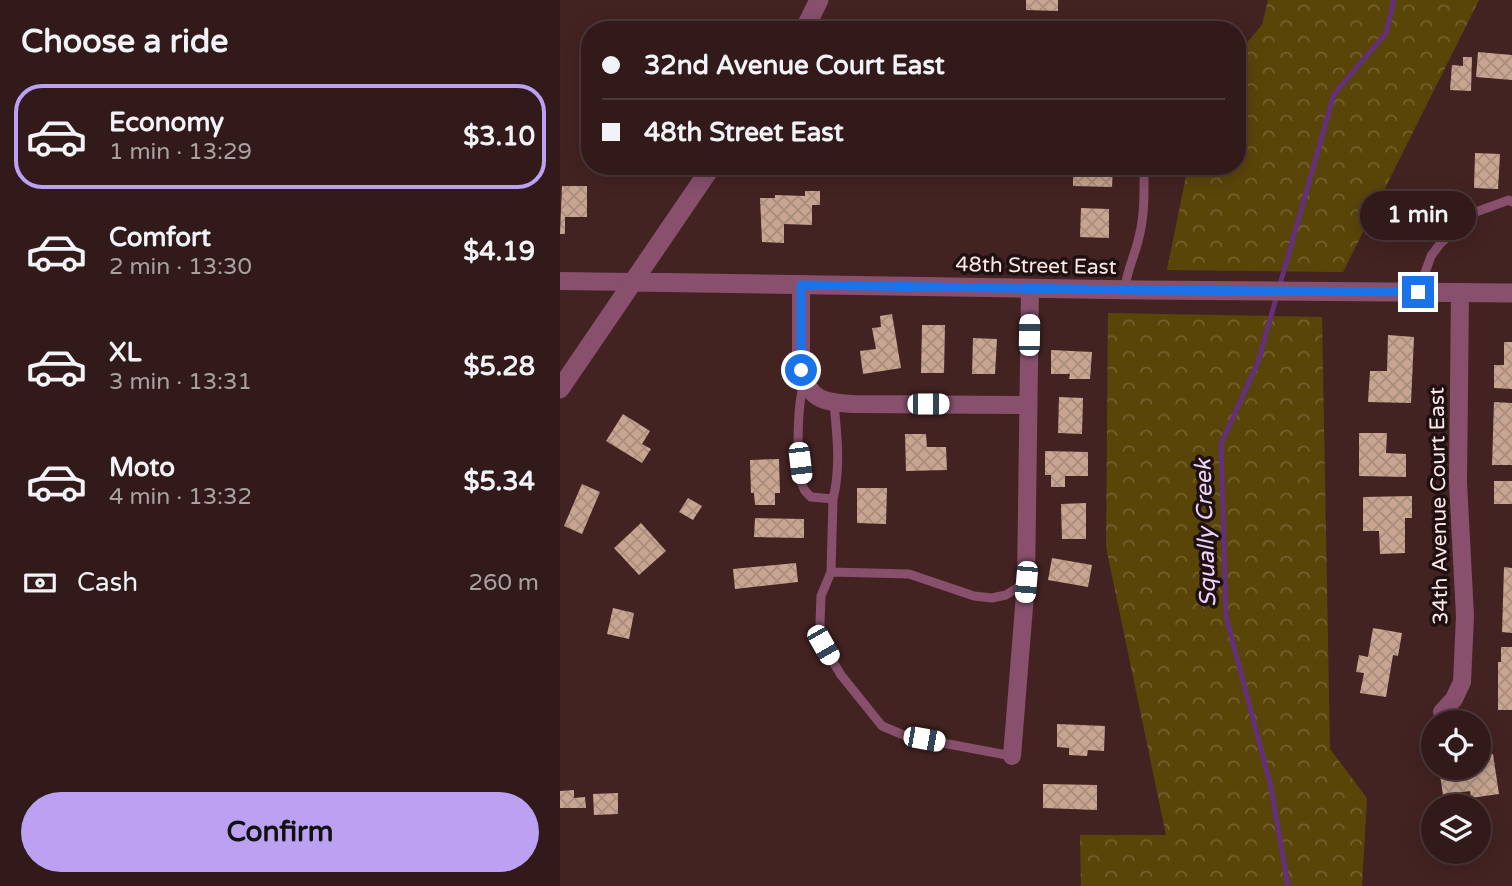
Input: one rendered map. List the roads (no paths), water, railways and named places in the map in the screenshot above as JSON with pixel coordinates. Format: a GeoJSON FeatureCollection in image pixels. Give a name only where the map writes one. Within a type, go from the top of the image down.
{"type":"FeatureCollection","features":[{"type":"Feature","properties":{"kind":"street"},"geometry":{"type":"LineString","coordinates":[[808,21],[819,0]]}},
{"type":"Feature","properties":{"kind":"street"},"geometry":{"type":"LineString","coordinates":[[560,389],[706,175]]}},
{"type":"Feature","properties":{"kind":"street","name":"48th Street East"},"geometry":{"type":"LineString","coordinates":[[560,281],[1512,293]]}},
{"type":"Feature","properties":{"kind":"street"},"geometry":{"type":"LineString","coordinates":[[801,285],[800,357],[808,387],[819,399],[834,403],[1028,405]]}},
{"type":"Feature","properties":{"kind":"street"},"geometry":{"type":"LineString","coordinates":[[1012,756],[1026,582],[1030,289]]}},
{"type":"Feature","properties":{"kind":"street","name":"34th Avenue Court East"},"geometry":{"type":"LineString","coordinates":[[1444,710],[1454,699],[1462,682],[1465,629],[1458,482],[1460,292]]}},
{"type":"Feature","properties":{"kind":"lane"},"geometry":{"type":"LineString","coordinates":[[1132,290],[1126,276],[1140,237],[1144,175]]}},
{"type":"Feature","properties":{"kind":"lane"},"geometry":{"type":"LineString","coordinates":[[1418,292],[1430,256],[1440,244],[1473,213],[1509,200],[1512,202]]}},
{"type":"Feature","properties":{"kind":"lane"},"geometry":{"type":"LineString","coordinates":[[808,387],[799,394],[803,488],[811,497],[833,499]]}},
{"type":"Feature","properties":{"kind":"lane"},"geometry":{"type":"LineString","coordinates":[[834,403],[839,464],[833,499],[831,572],[821,596],[820,623],[823,645],[841,674],[882,726],[906,736],[1012,756]]}},
{"type":"Feature","properties":{"kind":"lane"},"geometry":{"type":"LineString","coordinates":[[831,572],[909,574],[974,596],[992,598],[1006,595],[1026,582]]}},
{"type":"Feature","properties":{"kind":"waterway","name":"Squally Creek"},"geometry":{"type":"LineString","coordinates":[[1288,886],[1271,787],[1226,616],[1221,444],[1258,362],[1334,94],[1386,33],[1394,0]]}}]}
